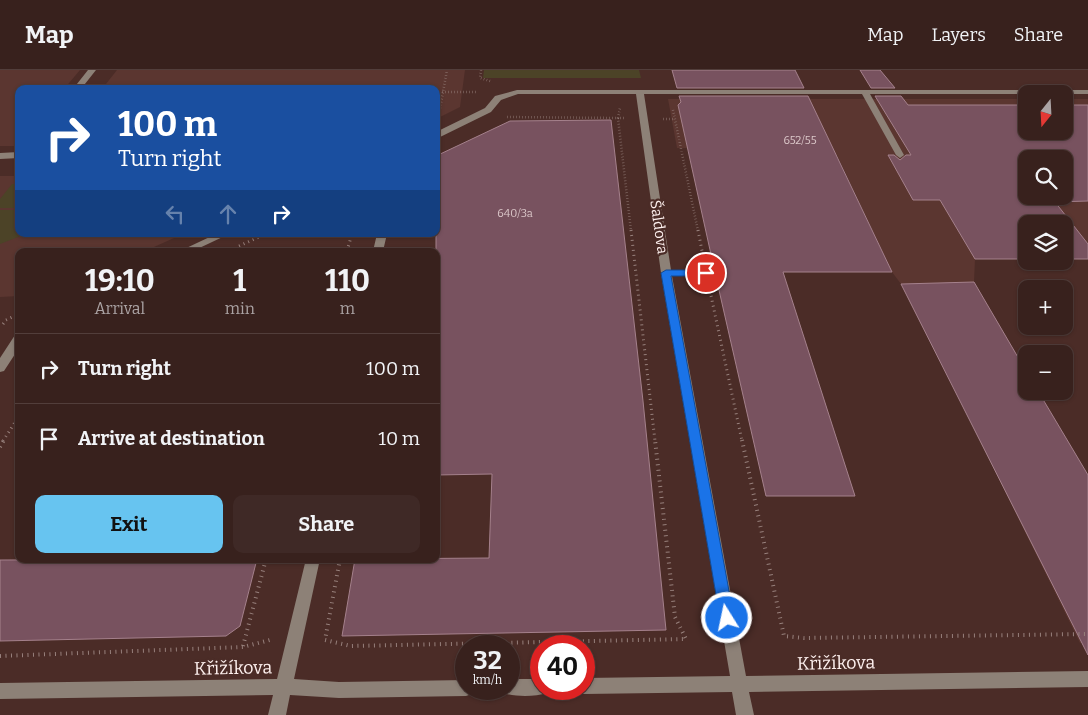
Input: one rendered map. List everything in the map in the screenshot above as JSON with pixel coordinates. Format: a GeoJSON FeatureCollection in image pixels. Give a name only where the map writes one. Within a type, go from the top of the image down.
{"type":"FeatureCollection","features":[{"type":"Feature","properties":{"kind":"street"},"geometry":{"type":"LineString","coordinates":[[80,85],[92,70]]}},
{"type":"Feature","properties":{"kind":"street"},"geometry":{"type":"LineString","coordinates":[[980,83],[987,92]]}},
{"type":"Feature","properties":{"kind":"street"},"geometry":{"type":"LineString","coordinates":[[440,134],[488,110],[498,98],[517,92],[1088,92]]}},
{"type":"Feature","properties":{"kind":"street"},"geometry":{"type":"LineString","coordinates":[[865,92],[900,155]]}},
{"type":"Feature","properties":{"kind":"street","name":"Šaldova"},"geometry":{"type":"LineString","coordinates":[[640,93],[666,273],[745,715]]}},
{"type":"Feature","properties":{"kind":"street"},"geometry":{"type":"LineString","coordinates":[[0,156],[15,156]]}},
{"type":"Feature","properties":{"kind":"street"},"geometry":{"type":"LineString","coordinates":[[192,248],[217,237]]}},
{"type":"Feature","properties":{"kind":"street"},"geometry":{"type":"LineString","coordinates":[[666,273],[711,273]]}},
{"type":"Feature","properties":{"kind":"street"},"geometry":{"type":"LineString","coordinates":[[0,368],[15,344]]}},
{"type":"Feature","properties":{"kind":"street"},"geometry":{"type":"LineString","coordinates":[[277,715],[312,563]]}},
{"type":"Feature","properties":{"kind":"street","name":"Křižíkova"},"geometry":{"type":"LineString","coordinates":[[595,686],[1088,679]]}},
{"type":"Feature","properties":{"kind":"street","name":"Křižíkova"},"geometry":{"type":"LineString","coordinates":[[0,691],[284,687],[339,690],[455,688]]}},
{"type":"Feature","properties":{"kind":"path"},"geometry":{"type":"LineString","coordinates":[[440,110],[447,70]]}},
{"type":"Feature","properties":{"kind":"path"},"geometry":{"type":"LineString","coordinates":[[481,70],[480,78],[492,81]]}},
{"type":"Feature","properties":{"kind":"path"},"geometry":{"type":"LineString","coordinates":[[443,92],[476,92]]}},
{"type":"Feature","properties":{"kind":"path"},"geometry":{"type":"LineString","coordinates":[[673,110],[711,273],[784,636],[804,638],[1088,634]]}},
{"type":"Feature","properties":{"kind":"path"},"geometry":{"type":"LineString","coordinates":[[501,117],[675,119]]}},
{"type":"Feature","properties":{"kind":"path"},"geometry":{"type":"LineString","coordinates":[[339,563],[325,640],[351,646],[686,639],[675,617],[618,118]]}},
{"type":"Feature","properties":{"kind":"path"},"geometry":{"type":"LineString","coordinates":[[236,248],[260,237]]}},
{"type":"Feature","properties":{"kind":"path"},"geometry":{"type":"LineString","coordinates":[[0,320],[6,320],[15,316]]}},
{"type":"Feature","properties":{"kind":"path"},"geometry":{"type":"LineString","coordinates":[[0,447],[15,423]]}},
{"type":"Feature","properties":{"kind":"path"},"geometry":{"type":"LineString","coordinates":[[0,656],[243,647],[265,563]]}},
{"type":"Feature","properties":{"kind":"shaded area"},"geometry":{"type":"Polygon","coordinates":[[[0,70],[80,70],[67,85],[15,85],[15,145],[0,146],[0,70]]]}},
{"type":"Feature","properties":{"kind":"shaded area"},"geometry":{"type":"Polygon","coordinates":[[[117,70],[465,70],[460,107],[440,117],[440,85],[105,85],[117,70]]]}},
{"type":"Feature","properties":{"kind":"shaded area"},"geometry":{"type":"Polygon","coordinates":[[[484,70],[639,70],[641,78],[483,78],[484,70]]]}},
{"type":"Feature","properties":{"kind":"shaded area"},"geometry":{"type":"Polygon","coordinates":[[[668,99],[1018,99],[1018,140],[1073,140],[1073,99],[1088,99],[1088,259],[1073,259],[1073,215],[1018,215],[1018,259],[975,259],[974,282],[1018,357],[1018,400],[1028,400],[1088,643],[1080,643],[946,372],[901,284],[892,272],[837,155],[776,154],[773,149],[677,148],[668,99]]]}},
{"type":"Feature","properties":{"kind":"shaded area"},"geometry":{"type":"Polygon","coordinates":[[[0,176],[15,176],[15,237],[176,237],[152,248],[15,248],[15,296],[0,297],[0,176]]]}},
{"type":"Feature","properties":{"kind":"shaded area"},"geometry":{"type":"Polygon","coordinates":[[[12,184],[15,184],[15,208],[0,208],[0,199],[12,184]]]}},
{"type":"Feature","properties":{"kind":"shaded area"},"geometry":{"type":"Polygon","coordinates":[[[0,210],[15,210],[15,237],[18,237],[0,244],[0,210]]]}},
{"type":"Feature","properties":{"kind":"building"},"geometry":{"type":"Polygon","coordinates":[[[672,70],[795,70],[804,88],[677,88],[672,70]]]}},
{"type":"Feature","properties":{"kind":"building"},"geometry":{"type":"Polygon","coordinates":[[[860,70],[880,70],[895,88],[871,88],[860,70]]]}},
{"type":"Feature","properties":{"kind":"building"},"geometry":{"type":"Polygon","coordinates":[[[679,96],[808,96],[892,272],[783,272],[855,496],[766,496],[716,277],[722,272],[714,268],[678,105],[681,102],[679,96]]]}},
{"type":"Feature","properties":{"kind":"building"},"geometry":{"type":"Polygon","coordinates":[[[875,96],[901,96],[908,105],[1018,105],[1018,140],[1073,140],[1073,105],[1088,105],[1088,201],[1073,201],[1073,150],[1018,150],[1018,205],[1057,205],[1065,215],[1018,215],[1018,259],[975,259],[940,200],[913,200],[888,155],[894,155],[900,160],[906,155],[911,155],[875,96]]]}},
{"type":"Feature","properties":{"kind":"building"},"geometry":{"type":"Polygon","coordinates":[[[611,120],[643,401],[666,630],[342,636],[354,563],[440,563],[440,558],[489,558],[492,474],[440,475],[440,248],[436,248],[436,237],[440,237],[440,154],[510,121],[611,120]]]}},
{"type":"Feature","properties":{"kind":"building"},"geometry":{"type":"Polygon","coordinates":[[[1073,225],[1088,244],[1088,259],[1073,259],[1073,225]]]}},
{"type":"Feature","properties":{"kind":"building"},"geometry":{"type":"Polygon","coordinates":[[[974,282],[1018,357],[1018,400],[1043,400],[1088,475],[1088,655],[901,284],[974,282]]]}},
{"type":"Feature","properties":{"kind":"building"},"geometry":{"type":"Polygon","coordinates":[[[0,560],[15,560],[15,563],[256,563],[240,626],[226,636],[0,641],[0,560]]]}},
{"type":"Feature","properties":{"kind":"route"},"geometry":{"type":"LineString","coordinates":[[706,273],[666,273],[727,618]]}}]}
